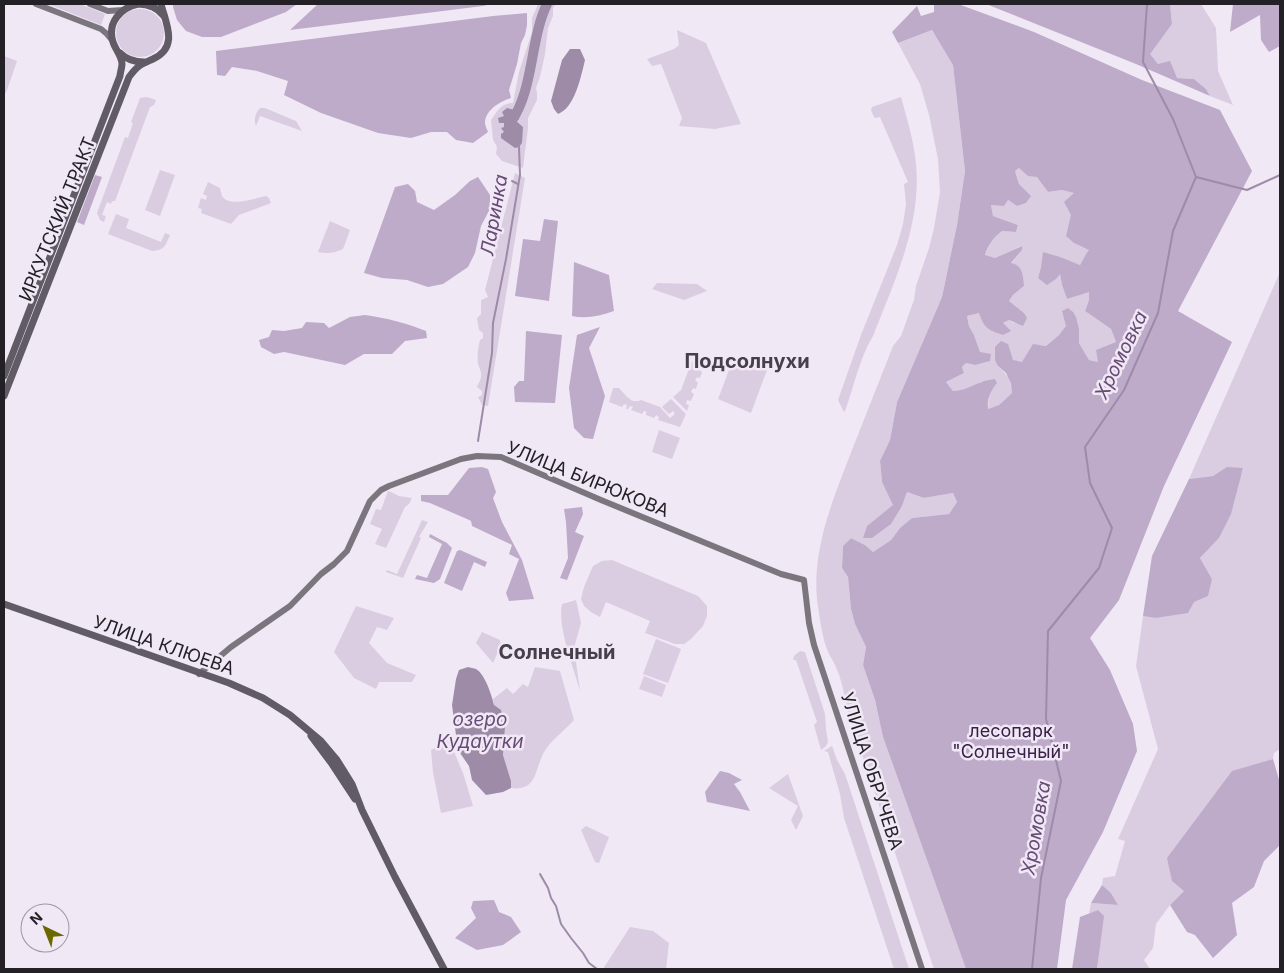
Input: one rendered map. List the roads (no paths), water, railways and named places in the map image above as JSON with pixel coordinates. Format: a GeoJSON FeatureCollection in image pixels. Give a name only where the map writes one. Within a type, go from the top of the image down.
{"type":"FeatureCollection","features":[{"type":"Feature","properties":{"kind":"main road","name":"ИРКУТСКИЙ ТРАКТ"},"geometry":{"type":"LineString","coordinates":[[4,396],[129,78],[140,64],[155,58],[166,47],[169,32],[161,4]]}},
{"type":"Feature","properties":{"kind":"main road"},"geometry":{"type":"LineString","coordinates":[[112,40],[113,24],[118,15],[131,5],[151,6],[156,8],[164,17]]}},
{"type":"Feature","properties":{"kind":"main road","name":"ИРКУТСКИЙ ТРАКТ"},"geometry":{"type":"LineString","coordinates":[[4,376],[120,76],[122,64],[112,40]]}},
{"type":"Feature","properties":{"kind":"main road"},"geometry":{"type":"LineString","coordinates":[[116,49],[124,58],[135,62],[147,61]]}},
{"type":"Feature","properties":{"kind":"main road","name":"УЛИЦА КЛЮЕВА"},"geometry":{"type":"LineString","coordinates":[[4,604],[228,683],[263,698],[290,715],[321,741],[337,760],[352,784],[362,810],[444,969]]}},
{"type":"Feature","properties":{"kind":"street"},"geometry":{"type":"LineString","coordinates":[[36,4],[101,29],[112,40]]}},
{"type":"Feature","properties":{"kind":"street"},"geometry":{"type":"LineString","coordinates":[[90,4],[108,11],[123,10]]}},
{"type":"Feature","properties":{"kind":"street","name":"УЛИЦА БИРЮКОВА"},"geometry":{"type":"LineString","coordinates":[[200,674],[232,647],[290,606],[321,574],[340,559],[347,550],[370,501],[382,490],[461,459],[477,456],[501,457],[781,574],[804,580]]}},
{"type":"Feature","properties":{"kind":"street","name":"УЛИЦА ОБРУЧЕВА"},"geometry":{"type":"LineString","coordinates":[[804,580],[814,645],[922,969]]}},
{"type":"Feature","properties":{"kind":"water"},"geometry":{"type":"Polygon","coordinates":[[[570,49],[580,49],[585,60],[573,98],[564,111],[558,114],[551,101],[562,60],[570,49]]]}},
{"type":"Feature","properties":{"kind":"water"},"geometry":{"type":"Polygon","coordinates":[[[507,108],[518,111],[519,119],[516,121],[523,127],[522,143],[519,147],[515,148],[501,138],[501,134],[504,132],[501,128],[504,127],[504,123],[499,123],[498,118],[504,116],[502,112],[507,108]]]}},
{"type":"Feature","properties":{"kind":"water","name":"озеро Кудаутки"},"geometry":{"type":"Polygon","coordinates":[[[468,667],[476,669],[482,675],[494,705],[501,710],[505,727],[503,755],[511,781],[511,788],[503,792],[486,795],[472,780],[469,766],[458,750],[452,705],[459,670],[468,667]]]}},
{"type":"Feature","properties":{"kind":"waterway","name":"Ларинка"},"geometry":{"type":"LineString","coordinates":[[511,122],[524,95],[537,33],[547,4]]}},
{"type":"Feature","properties":{"kind":"waterway","name":"Хромовка"},"geometry":{"type":"LineString","coordinates":[[1032,969],[1041,878],[1061,781],[1046,719],[1048,631],[1099,568],[1112,528],[1090,483],[1085,447],[1124,390],[1158,313],[1173,231],[1196,177],[1173,119],[1143,62],[1147,4]]}},
{"type":"Feature","properties":{"kind":"waterway","name":"Ларинка"},"geometry":{"type":"LineString","coordinates":[[478,441],[492,353],[493,323],[520,175],[519,147]]}},
{"type":"Feature","properties":{"kind":"waterway"},"geometry":{"type":"LineString","coordinates":[[1196,177],[1247,190],[1280,175]]}},
{"type":"Feature","properties":{"kind":"waterway","name":"Ларинка"},"geometry":{"type":"LineString","coordinates":[[512,181],[518,184]]}},
{"type":"Feature","properties":{"kind":"waterway","name":"Ларинка"},"geometry":{"type":"LineString","coordinates":[[540,874],[556,906],[561,924],[589,963],[597,969]]}},
{"type":"Feature","properties":{"kind":"district","name":"Подсолнухи"},"geometry":{"type":"Point","coordinates":[747,361]}},
{"type":"Feature","properties":{"kind":"district","name":"Солнечный"},"geometry":{"type":"Point","coordinates":[557,652]}},
{"type":"Feature","properties":{"kind":"park label","name":"лесопарк \"Солнечный\""},"geometry":{"type":"Point","coordinates":[1011,740]}}]}
